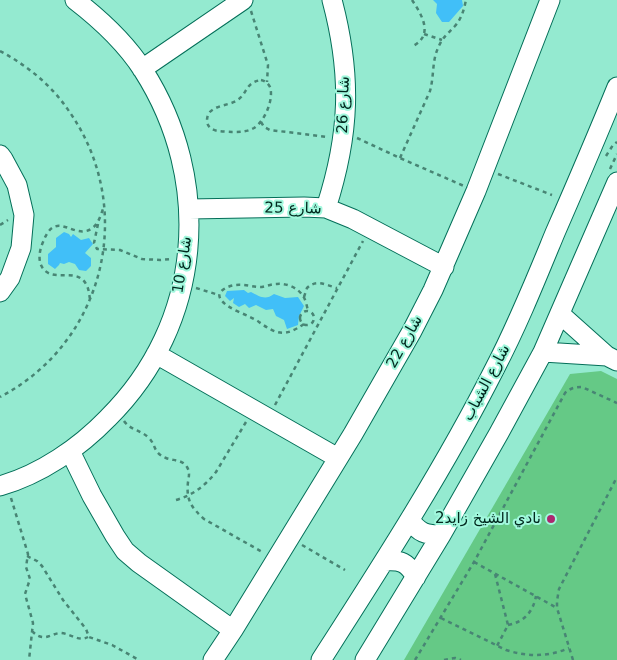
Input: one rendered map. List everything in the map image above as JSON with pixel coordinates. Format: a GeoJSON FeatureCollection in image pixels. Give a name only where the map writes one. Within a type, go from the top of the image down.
{"type":"FeatureCollection","features":[{"type":"Feature","properties":{"kind":"street","name":"شارع 10"},"geometry":{"type":"LineString","coordinates":[[3,485],[39,470],[70,451],[119,408],[133,391],[156,354],[172,320],[183,284],[189,232],[189,209],[186,179],[170,121],[142,69],[120,41],[96,16],[75,0]]}},
{"type":"Feature","properties":{"kind":"street","name":"شارع 26"},"geometry":{"type":"LineString","coordinates":[[326,208],[336,175],[344,135],[346,88],[340,27],[332,0]]}},
{"type":"Feature","properties":{"kind":"street","name":"شارع 22"},"geometry":{"type":"LineString","coordinates":[[213,660],[290,538],[412,331],[444,267],[476,192],[550,0]]}},
{"type":"Feature","properties":{"kind":"street"},"geometry":{"type":"LineString","coordinates":[[142,69],[247,3]]}},
{"type":"Feature","properties":{"kind":"street","name":"شارع الشباب"},"geometry":{"type":"LineString","coordinates":[[321,660],[410,520],[478,401],[507,345],[617,87]]}},
{"type":"Feature","properties":{"kind":"street"},"geometry":{"type":"LineString","coordinates":[[596,137],[605,133],[613,132],[617,134]]}},
{"type":"Feature","properties":{"kind":"street"},"geometry":{"type":"LineString","coordinates":[[0,155],[17,185],[24,215],[21,248],[10,278],[0,292]]}},
{"type":"Feature","properties":{"kind":"street"},"geometry":{"type":"LineString","coordinates":[[365,660],[441,535],[543,352],[617,182]]}},
{"type":"Feature","properties":{"kind":"street","name":"شارع 25"},"geometry":{"type":"LineString","coordinates":[[189,209],[326,208],[341,213],[444,267]]}},
{"type":"Feature","properties":{"kind":"street"},"geometry":{"type":"LineString","coordinates":[[560,314],[612,359]]}},
{"type":"Feature","properties":{"kind":"street"},"geometry":{"type":"LineString","coordinates":[[543,352],[612,359]]}},
{"type":"Feature","properties":{"kind":"street"},"geometry":{"type":"LineString","coordinates":[[156,354],[338,458]]}},
{"type":"Feature","properties":{"kind":"street"},"geometry":{"type":"LineString","coordinates":[[70,451],[92,496],[125,550],[139,563],[233,630]]}},
{"type":"Feature","properties":{"kind":"street"},"geometry":{"type":"LineString","coordinates":[[410,520],[418,530],[424,533],[441,535]]}},
{"type":"Feature","properties":{"kind":"street"},"geometry":{"type":"LineString","coordinates":[[385,561],[395,560],[406,564],[416,577]]}},
{"type":"Feature","properties":{"kind":"path"},"geometry":{"type":"LineString","coordinates":[[412,0],[423,21],[424,34],[422,40],[413,46]]}},
{"type":"Feature","properties":{"kind":"path"},"geometry":{"type":"LineString","coordinates":[[400,158],[430,91],[435,57],[442,40],[459,20],[466,0]]}},
{"type":"Feature","properties":{"kind":"path"},"geometry":{"type":"LineString","coordinates":[[247,3],[268,65],[267,82],[270,87],[270,99],[261,122],[253,128],[244,132],[216,131],[211,129],[207,119],[208,114],[212,110],[238,100],[254,81],[261,80],[267,82]]}},
{"type":"Feature","properties":{"kind":"path"},"geometry":{"type":"LineString","coordinates":[[424,34],[442,40]]}},
{"type":"Feature","properties":{"kind":"path"},"geometry":{"type":"LineString","coordinates":[[0,52],[27,68],[41,80],[54,92],[71,113],[92,153],[98,170],[105,205],[105,235],[101,267],[90,300],[75,329],[54,356],[30,378],[0,397]]}},
{"type":"Feature","properties":{"kind":"path"},"geometry":{"type":"LineString","coordinates":[[261,122],[264,127],[270,130],[344,135],[476,192]]}},
{"type":"Feature","properties":{"kind":"path"},"geometry":{"type":"LineString","coordinates":[[485,168],[552,196]]}},
{"type":"Feature","properties":{"kind":"path"},"geometry":{"type":"LineString","coordinates":[[105,205],[98,222],[94,245],[97,249],[120,250],[142,260],[160,260],[187,256]]}},
{"type":"Feature","properties":{"kind":"path"},"geometry":{"type":"LineString","coordinates":[[90,300],[88,286],[79,277],[73,275],[50,275],[45,271],[40,263],[40,252],[46,235],[53,228],[65,226],[78,231],[86,231],[98,222]]}},
{"type":"Feature","properties":{"kind":"path"},"geometry":{"type":"LineString","coordinates":[[176,500],[188,496],[205,484],[261,414],[320,322],[370,228]]}},
{"type":"Feature","properties":{"kind":"path"},"geometry":{"type":"LineString","coordinates":[[304,297],[307,288],[315,283],[337,288]]}},
{"type":"Feature","properties":{"kind":"path"},"geometry":{"type":"LineString","coordinates":[[183,284],[220,294]]}},
{"type":"Feature","properties":{"kind":"path"},"geometry":{"type":"LineString","coordinates":[[244,284],[260,287],[284,284],[298,290],[304,297],[308,311],[313,314],[314,320],[310,324],[304,324],[291,332],[277,332],[270,330],[257,320],[226,304],[220,299],[220,294],[224,289],[234,285],[244,284]]}},
{"type":"Feature","properties":{"kind":"path"},"geometry":{"type":"LineString","coordinates":[[304,324],[300,316],[308,311]]}},
{"type":"Feature","properties":{"kind":"path"},"geometry":{"type":"LineString","coordinates":[[314,320],[320,322]]}},
{"type":"Feature","properties":{"kind":"path"},"geometry":{"type":"LineString","coordinates":[[415,660],[474,562],[564,393],[571,388],[582,387],[617,403]]}},
{"type":"Feature","properties":{"kind":"path"},"geometry":{"type":"LineString","coordinates":[[119,408],[120,414],[127,425],[147,436],[159,454],[167,459],[177,460],[185,464],[189,474],[188,496],[190,504],[196,512],[204,519],[276,560]]}},
{"type":"Feature","properties":{"kind":"path"},"geometry":{"type":"LineString","coordinates":[[573,660],[556,601],[559,589],[617,477]]}},
{"type":"Feature","properties":{"kind":"path"},"geometry":{"type":"LineString","coordinates":[[3,485],[27,550],[26,567],[30,579],[25,594],[33,623],[29,660]]}},
{"type":"Feature","properties":{"kind":"path"},"geometry":{"type":"LineString","coordinates":[[290,538],[345,570]]}},
{"type":"Feature","properties":{"kind":"path"},"geometry":{"type":"LineString","coordinates":[[27,556],[42,566],[63,600],[86,629],[89,637]]}},
{"type":"Feature","properties":{"kind":"path"},"geometry":{"type":"LineString","coordinates":[[474,562],[557,608]]}},
{"type":"Feature","properties":{"kind":"path"},"geometry":{"type":"LineString","coordinates":[[494,573],[508,625],[497,646]]}},
{"type":"Feature","properties":{"kind":"path"},"geometry":{"type":"LineString","coordinates":[[508,625],[514,624],[528,616],[534,607],[536,596]]}},
{"type":"Feature","properties":{"kind":"path"},"geometry":{"type":"LineString","coordinates":[[441,618],[497,646],[516,653],[534,656],[553,654],[569,648]]}},
{"type":"Feature","properties":{"kind":"path"},"geometry":{"type":"LineString","coordinates":[[32,631],[38,636],[44,637],[62,633],[81,639],[89,637],[112,645],[139,660]]}},
{"type":"Feature","properties":{"kind":"path"},"geometry":{"type":"LineString","coordinates":[[444,660],[455,658],[461,660]]}},
{"type":"Feature","properties":{"kind":"water"},"geometry":{"type":"Polygon","coordinates":[[[433,0],[462,0],[463,6],[449,22],[442,22],[436,13],[437,4],[433,0]]]}},
{"type":"Feature","properties":{"kind":"water"},"geometry":{"type":"Polygon","coordinates":[[[64,232],[71,237],[73,234],[81,240],[89,238],[93,244],[85,253],[91,258],[91,266],[86,271],[79,270],[75,264],[69,262],[60,263],[55,269],[48,264],[48,254],[56,247],[56,238],[64,232]]]}},
{"type":"Feature","properties":{"kind":"water"},"geometry":{"type":"Polygon","coordinates":[[[244,290],[248,293],[251,292],[265,297],[274,294],[285,298],[298,297],[304,306],[299,316],[298,325],[287,329],[284,320],[276,316],[273,309],[266,310],[256,305],[249,308],[245,304],[239,307],[233,303],[234,298],[230,301],[225,296],[227,291],[244,290]]]}},
{"type":"Feature","properties":{"kind":"building","name":"نادي الشيخ زايد2"},"geometry":{"type":"Polygon","coordinates":[[[601,371],[617,379],[617,660],[404,660],[570,374],[601,371]]]}},
{"type":"Feature","properties":{"kind":"place","name":"نادي الشيخ زايد2"},"geometry":{"type":"Point","coordinates":[551,519]}}]}
